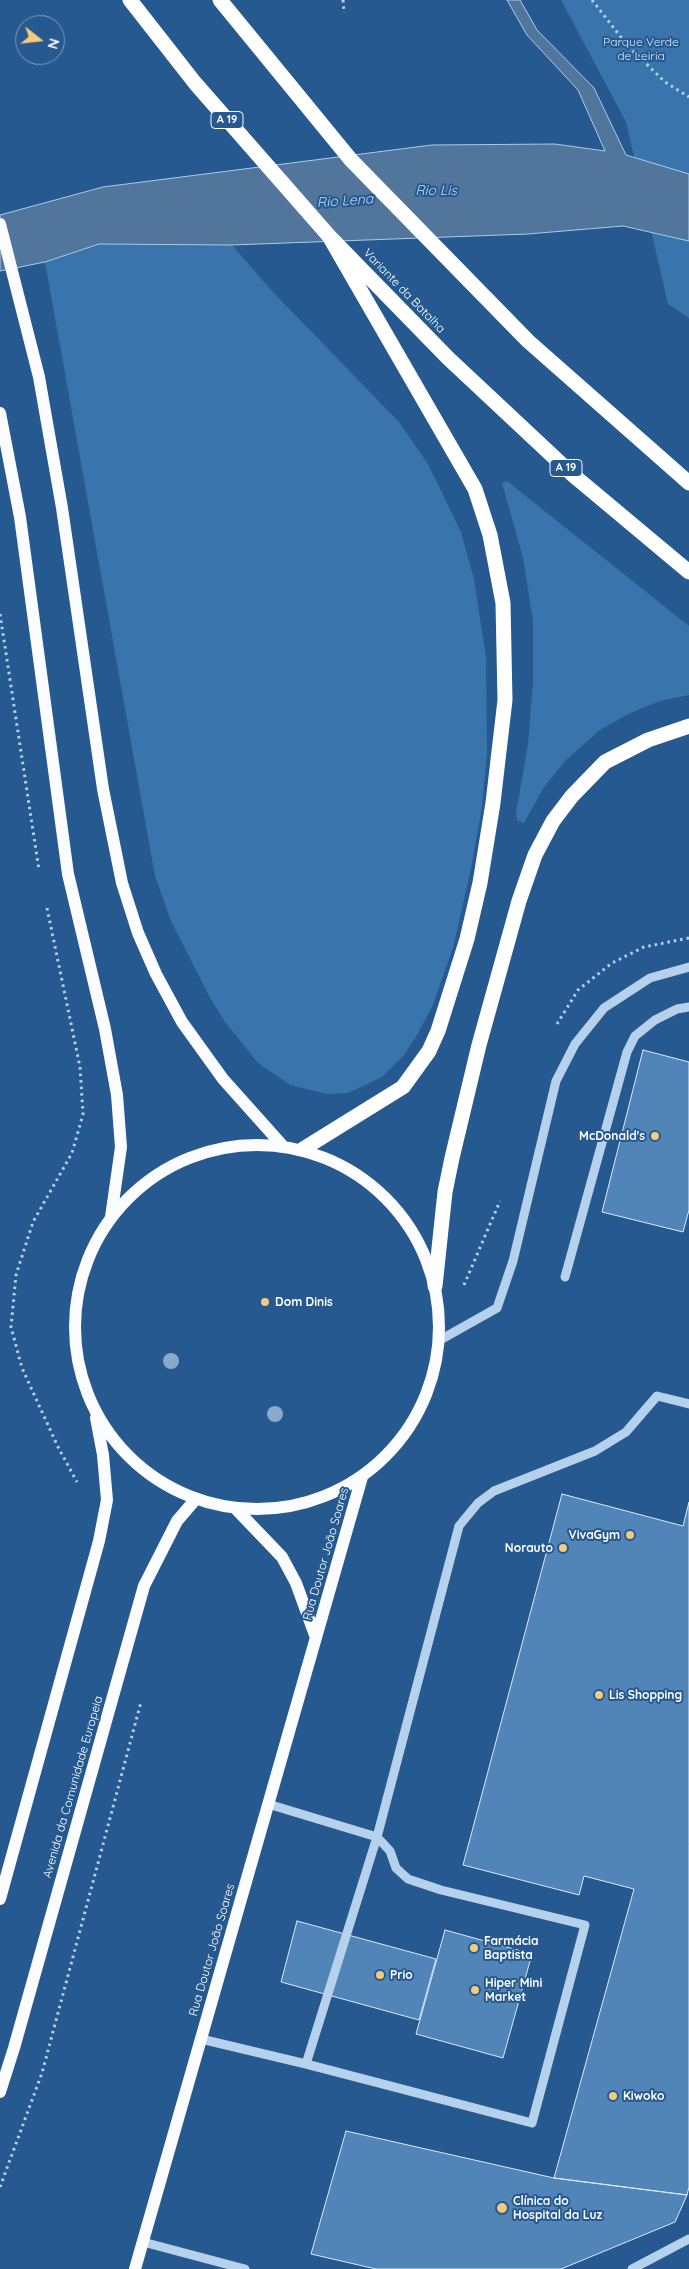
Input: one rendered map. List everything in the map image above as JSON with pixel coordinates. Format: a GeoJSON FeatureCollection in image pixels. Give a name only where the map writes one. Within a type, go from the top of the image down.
{"type":"FeatureCollection","features":[{"type":"Feature","properties":{"kind":"highway","name":"Variante da Batalha"},"geometry":{"type":"LineString","coordinates":[[130,0],[195,83],[329,236],[448,358],[573,475],[689,572]]}},
{"type":"Feature","properties":{"kind":"highway"},"geometry":{"type":"LineString","coordinates":[[225,3],[351,160],[528,341],[689,483]]}},
{"type":"Feature","properties":{"kind":"highway"},"geometry":{"type":"LineString","coordinates":[[303,1149],[403,1087],[429,1051],[438,1031],[467,939],[480,883],[493,803],[505,700],[503,603],[490,535],[475,489],[329,236]]}},
{"type":"Feature","properties":{"kind":"highway"},"geometry":{"type":"LineString","coordinates":[[435,1286],[445,1192],[452,1158],[482,1035],[535,855],[554,821],[572,796],[605,762],[648,740],[689,726]]}},
{"type":"Feature","properties":{"kind":"main road"},"geometry":{"type":"LineString","coordinates":[[0,224],[39,377],[62,508],[103,789],[122,883],[142,941],[156,974],[182,1022],[223,1079],[282,1145]]}},
{"type":"Feature","properties":{"kind":"main road"},"geometry":{"type":"LineString","coordinates":[[0,413],[20,517],[68,874],[105,1029],[117,1095],[120,1147],[111,1217]]}},
{"type":"Feature","properties":{"kind":"main road"},"geometry":{"type":"LineString","coordinates":[[0,1899],[86,1593],[106,1500],[103,1455],[95,1413],[77,1365],[74,1313],[86,1262],[111,1217],[145,1182],[187,1158],[234,1145],[282,1145],[303,1149],[349,1169],[388,1199],[418,1240],[435,1286],[440,1340],[428,1393],[401,1440],[362,1477],[323,1498],[280,1509],[236,1509],[195,1500],[154,1480],[121,1450],[95,1413]]}},
{"type":"Feature","properties":{"kind":"main road","name":"Rua Doutor João Soares"},"geometry":{"type":"LineString","coordinates":[[135,2269],[362,1477]]}},
{"type":"Feature","properties":{"kind":"main road","name":"Avenida da Comunidade Europeia"},"geometry":{"type":"LineString","coordinates":[[0,2092],[17,2039],[144,1586],[177,1521],[195,1500]]}},
{"type":"Feature","properties":{"kind":"main road","name":"Rua Doutor João Soares"},"geometry":{"type":"LineString","coordinates":[[236,1509],[282,1557],[296,1582],[316,1638]]}},
{"type":"Feature","properties":{"kind":"street"},"geometry":{"type":"LineString","coordinates":[[440,1340],[497,1308],[513,1261],[556,1081],[575,1044],[604,1008],[650,978],[689,967]]}},
{"type":"Feature","properties":{"kind":"street"},"geometry":{"type":"LineString","coordinates":[[565,1277],[627,1052],[635,1036],[655,1020],[677,1009],[689,1007]]}},
{"type":"Feature","properties":{"kind":"street"},"geometry":{"type":"LineString","coordinates":[[306,2064],[376,1837],[459,1526],[478,1503],[494,1491],[595,1452],[626,1432],[656,1396],[689,1404]]}},
{"type":"Feature","properties":{"kind":"street"},"geometry":{"type":"LineString","coordinates":[[201,2040],[306,2064],[532,2123],[585,1925],[441,1890],[408,1878],[396,1868],[390,1851],[376,1837],[268,1804]]}},
{"type":"Feature","properties":{"kind":"street"},"geometry":{"type":"LineString","coordinates":[[632,2269],[689,2239]]}},
{"type":"Feature","properties":{"kind":"street"},"geometry":{"type":"LineString","coordinates":[[143,2242],[245,2269]]}},
{"type":"Feature","properties":{"kind":"path"},"geometry":{"type":"LineString","coordinates":[[343,0],[344,13]]}},
{"type":"Feature","properties":{"kind":"path"},"geometry":{"type":"LineString","coordinates":[[592,0],[627,45],[665,82],[689,96]]}},
{"type":"Feature","properties":{"kind":"path"},"geometry":{"type":"LineString","coordinates":[[0,614],[34,849],[40,877]]}},
{"type":"Feature","properties":{"kind":"path"},"geometry":{"type":"LineString","coordinates":[[46,906],[80,1067],[83,1114],[72,1154],[33,1222],[16,1275],[11,1327],[22,1368],[58,1447],[78,1483]]}},
{"type":"Feature","properties":{"kind":"path"},"geometry":{"type":"LineString","coordinates":[[0,2187],[42,2072],[143,1694]]}},
{"type":"Feature","properties":{"kind":"green space","name":"Parque Verde de Leiria"},"geometry":{"type":"Polygon","coordinates":[[[561,0],[689,0],[689,318],[668,304],[626,122],[561,0]]]}},
{"type":"Feature","properties":{"kind":"green space"},"geometry":{"type":"Polygon","coordinates":[[[99,244],[232,245],[271,290],[399,422],[428,464],[461,532],[474,579],[486,657],[487,752],[482,807],[471,869],[453,948],[433,1005],[417,1035],[404,1055],[382,1077],[348,1093],[327,1094],[290,1085],[258,1063],[225,1022],[208,994],[171,921],[155,876],[45,262],[99,244]]]}},
{"type":"Feature","properties":{"kind":"green space"},"geometry":{"type":"Polygon","coordinates":[[[507,481],[689,626],[689,695],[660,701],[630,713],[600,730],[566,760],[544,787],[524,823],[517,820],[516,813],[528,744],[533,682],[533,621],[523,558],[502,483],[507,481]]]}},
{"type":"Feature","properties":{"kind":"water","name":"Rio Lis"},"geometry":{"type":"Polygon","coordinates":[[[507,0],[520,0],[537,30],[594,88],[626,155],[689,174],[689,241],[623,226],[528,234],[232,245],[99,244],[45,262],[0,271],[0,215],[103,187],[432,145],[555,144],[605,151],[578,90],[527,35],[507,0]]]}},
{"type":"Feature","properties":{"kind":"building","name":"McDonald's"},"geometry":{"type":"Polygon","coordinates":[[[643,1050],[689,1062],[689,1210],[683,1232],[602,1212],[643,1050]]]}},
{"type":"Feature","properties":{"kind":"building","name":"Lis Shopping"},"geometry":{"type":"Polygon","coordinates":[[[562,1494],[683,1526],[689,1502],[689,2187],[687,2195],[554,2178],[634,1889],[584,1876],[579,1895],[463,1865],[562,1494]]]}},
{"type":"Feature","properties":{"kind":"building"},"geometry":{"type":"Polygon","coordinates":[[[297,1921],[436,1959],[419,2020],[281,1982],[297,1921]]]}},
{"type":"Feature","properties":{"kind":"building","name":"Hiper Mini Market"},"geometry":{"type":"Polygon","coordinates":[[[445,1930],[532,1954],[503,2058],[416,2034],[445,1930]]]}},
{"type":"Feature","properties":{"kind":"building","name":"Clínica do Hospital da Luz"},"geometry":{"type":"Polygon","coordinates":[[[346,2131],[554,2178],[687,2195],[675,2222],[561,2269],[376,2269],[311,2254],[346,2131]]]}},
{"type":"Feature","properties":{"kind":"place","name":"McDonald's"},"geometry":{"type":"Point","coordinates":[655,1136]}},
{"type":"Feature","properties":{"kind":"place","name":"Dom Dinis"},"geometry":{"type":"Point","coordinates":[265,1302]}},
{"type":"Feature","properties":{"kind":"place","name":"VivaGym"},"geometry":{"type":"Point","coordinates":[630,1535]}},
{"type":"Feature","properties":{"kind":"place","name":"Norauto"},"geometry":{"type":"Point","coordinates":[563,1548]}},
{"type":"Feature","properties":{"kind":"place","name":"Lis Shopping"},"geometry":{"type":"Point","coordinates":[599,1695]}},
{"type":"Feature","properties":{"kind":"place","name":"Farmácia Baptista"},"geometry":{"type":"Point","coordinates":[474,1948]}},
{"type":"Feature","properties":{"kind":"place","name":"Prio"},"geometry":{"type":"Point","coordinates":[380,1975]}},
{"type":"Feature","properties":{"kind":"place","name":"Hiper Mini Market"},"geometry":{"type":"Point","coordinates":[475,1990]}},
{"type":"Feature","properties":{"kind":"place","name":"Kiwoko"},"geometry":{"type":"Point","coordinates":[613,2096]}},
{"type":"Feature","properties":{"kind":"place","name":"Clínica do Hospital da Luz"},"geometry":{"type":"Point","coordinates":[502,2208]}},
{"type":"Feature","properties":{"kind":"water label","name":"Rio Lena"},"geometry":{"type":"Point","coordinates":[345,201]}}]}
